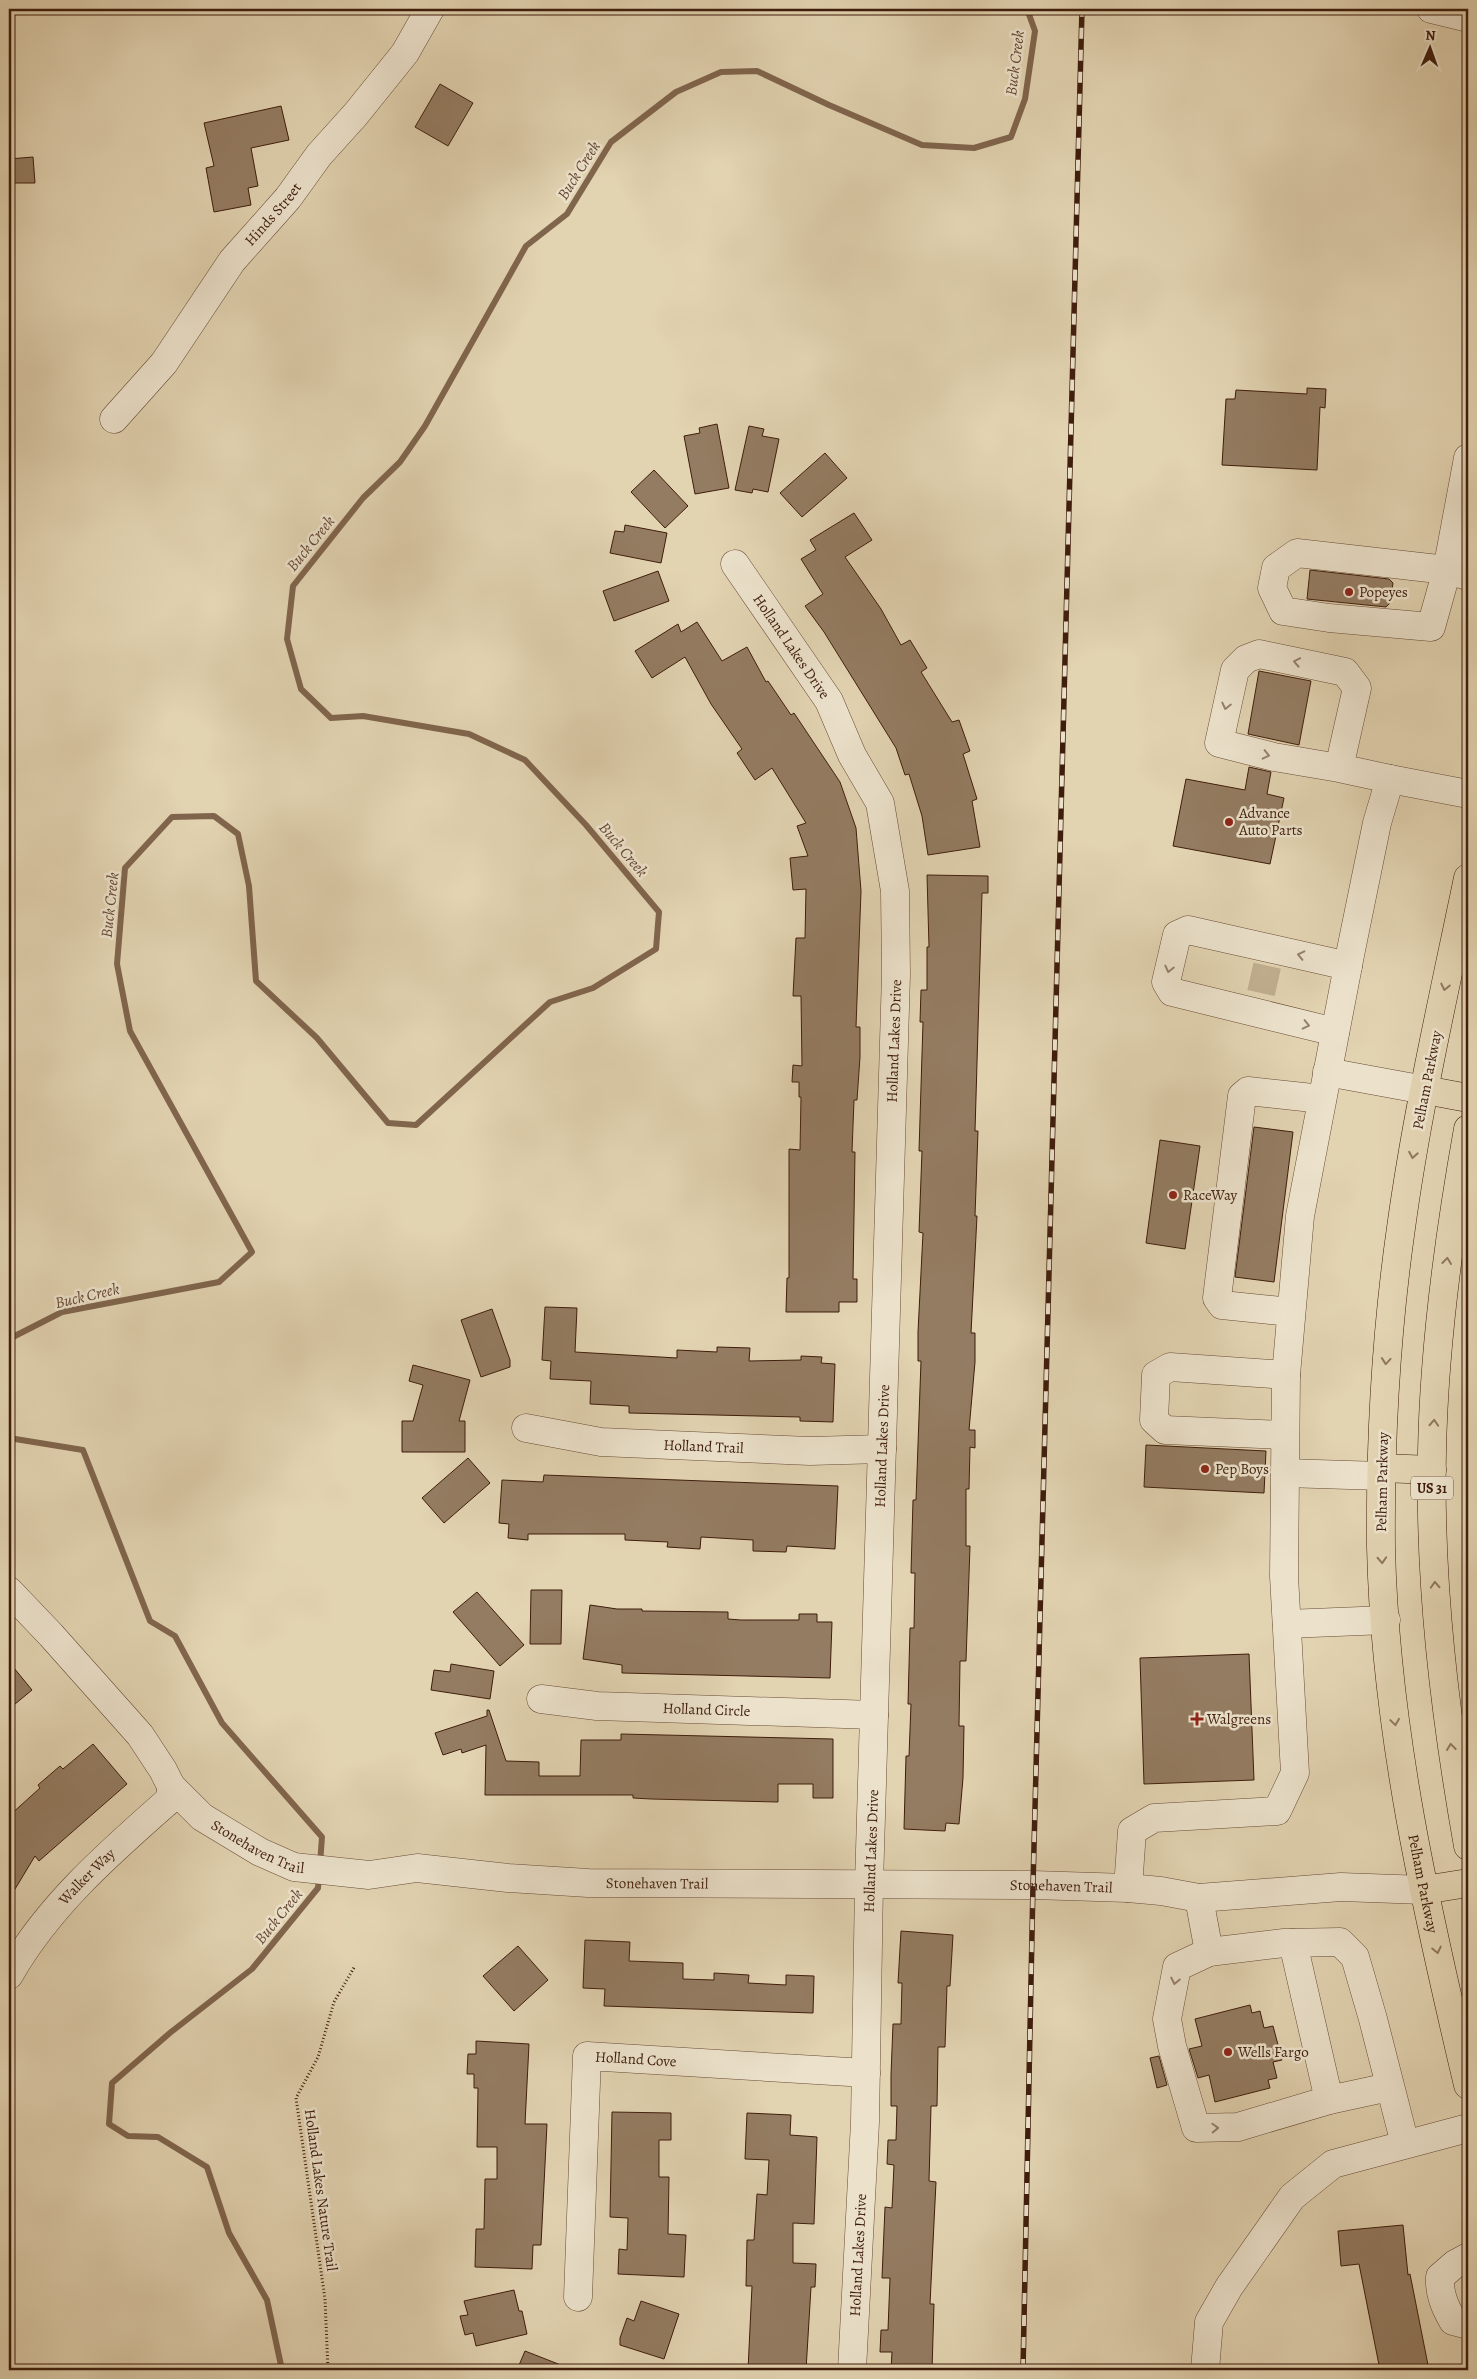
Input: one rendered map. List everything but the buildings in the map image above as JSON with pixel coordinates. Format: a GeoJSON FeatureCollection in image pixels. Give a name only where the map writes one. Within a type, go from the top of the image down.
{"type":"FeatureCollection","features":[{"type":"Feature","properties":{"kind":"main road","name":"Pelham Parkway"},"geometry":{"type":"LineString","coordinates":[[1468,878],[1425,1090],[1402,1217],[1392,1294],[1386,1367],[1382,1472],[1382,1549],[1393,1707],[1404,1784],[1424,1890],[1468,2085]]}},
{"type":"Feature","properties":{"kind":"main road"},"geometry":{"type":"LineString","coordinates":[[1425,1090],[1468,1098]]}},
{"type":"Feature","properties":{"kind":"main road","name":"US 31"},"geometry":{"type":"LineString","coordinates":[[1468,1129],[1443,1294],[1436,1370],[1432,1470],[1434,1553],[1442,1670],[1451,1753],[1468,1846]]}},
{"type":"Feature","properties":{"kind":"main road"},"geometry":{"type":"LineString","coordinates":[[1382,1472],[1432,1470]]}},
{"type":"Feature","properties":{"kind":"main road"},"geometry":{"type":"LineString","coordinates":[[1424,1890],[1468,1883]]}},
{"type":"Feature","properties":{"kind":"street","name":"Hinds Street"},"geometry":{"type":"LineString","coordinates":[[114,418],[164,363],[232,261],[288,198],[319,155],[356,114],[405,53],[430,9]]}},
{"type":"Feature","properties":{"kind":"street"},"geometry":{"type":"LineString","coordinates":[[1432,9],[1468,18]]}},
{"type":"Feature","properties":{"kind":"street"},"geometry":{"type":"LineString","coordinates":[[1458,573],[1297,553],[1276,568],[1272,588],[1283,611],[1329,618],[1431,627],[1458,573],[1468,458]]}},
{"type":"Feature","properties":{"kind":"street","name":"Holland Lakes Drive"},"geometry":{"type":"LineString","coordinates":[[735,564],[830,701],[852,755],[880,803],[895,891],[896,974],[869,1884],[866,2072],[852,2370]]}},
{"type":"Feature","properties":{"kind":"street"},"geometry":{"type":"LineString","coordinates":[[1339,768],[1357,688],[1345,672],[1259,654],[1246,659],[1235,670],[1218,741],[1274,757],[1468,794]]}},
{"type":"Feature","properties":{"kind":"street"},"geometry":{"type":"LineString","coordinates":[[1128,1888],[1132,1831],[1154,1818],[1277,1811],[1295,1773],[1284,1576],[1285,1435],[1286,1375],[1300,1216],[1377,823],[1390,779]]}},
{"type":"Feature","properties":{"kind":"street"},"geometry":{"type":"LineString","coordinates":[[1335,1032],[1259,1003],[1172,992],[1166,982],[1177,935],[1188,930],[1269,955],[1348,966]]}},
{"type":"Feature","properties":{"kind":"street"},"geometry":{"type":"LineString","coordinates":[[1327,1072],[1425,1090]]}},
{"type":"Feature","properties":{"kind":"street"},"geometry":{"type":"LineString","coordinates":[[1291,1312],[1222,1305],[1217,1298],[1242,1096],[1248,1091],[1322,1099]]}},
{"type":"Feature","properties":{"kind":"street"},"geometry":{"type":"LineString","coordinates":[[1285,1435],[1166,1430],[1154,1420],[1156,1375],[1170,1367],[1286,1375]]}},
{"type":"Feature","properties":{"kind":"street","name":"Holland Trail"},"geometry":{"type":"LineString","coordinates":[[526,1428],[601,1442],[810,1451],[882,1450]]}},
{"type":"Feature","properties":{"kind":"street"},"geometry":{"type":"LineString","coordinates":[[1285,1473],[1382,1472]]}},
{"type":"Feature","properties":{"kind":"street","name":"Stonehaven Trail"},"geometry":{"type":"LineString","coordinates":[[9,1591],[140,1735],[171,1786],[202,1817],[260,1852],[294,1867],[369,1875],[417,1868],[508,1878],[588,1883],[869,1884],[1128,1888],[1161,1891],[1199,1898],[1341,1887],[1424,1890]]}},
{"type":"Feature","properties":{"kind":"street"},"geometry":{"type":"LineString","coordinates":[[1287,1624],[1386,1620]]}},
{"type":"Feature","properties":{"kind":"street","name":"Holland Circle"},"geometry":{"type":"LineString","coordinates":[[541,1699],[597,1706],[874,1716]]}},
{"type":"Feature","properties":{"kind":"street","name":"Walker Way"},"geometry":{"type":"LineString","coordinates":[[9,1975],[22,1952],[78,1885],[105,1857],[168,1801],[171,1794],[171,1786]]}},
{"type":"Feature","properties":{"kind":"street"},"geometry":{"type":"LineString","coordinates":[[1199,1898],[1209,1952]]}},
{"type":"Feature","properties":{"kind":"street"},"geometry":{"type":"LineString","coordinates":[[1389,2087],[1329,2100],[1238,2127],[1196,2128],[1172,2046],[1167,2019],[1177,1967],[1209,1952],[1293,1943],[1340,1942],[1354,1957],[1373,2019],[1405,2144]]}},
{"type":"Feature","properties":{"kind":"street"},"geometry":{"type":"LineString","coordinates":[[1293,1943],[1329,2100]]}},
{"type":"Feature","properties":{"kind":"street","name":"Holland Cove"},"geometry":{"type":"LineString","coordinates":[[578,2298],[587,2056],[866,2072]]}},
{"type":"Feature","properties":{"kind":"street"},"geometry":{"type":"LineString","coordinates":[[1205,2370],[1209,2322],[1229,2287],[1292,2197],[1333,2164],[1468,2128]]}},
{"type":"Feature","properties":{"kind":"street"},"geometry":{"type":"LineString","coordinates":[[1468,2257],[1455,2264],[1440,2277],[1439,2288],[1445,2308],[1453,2321],[1468,2325]]}},
{"type":"Feature","properties":{"kind":"path","name":"Holland Lakes Nature Trail"},"geometry":{"type":"LineString","coordinates":[[328,2370],[325,2299],[296,2098],[318,2057],[334,2002],[355,1966]]}},
{"type":"Feature","properties":{"kind":"waterway","name":"Buck Creek"},"geometry":{"type":"LineString","coordinates":[[9,1339],[62,1312],[219,1282],[252,1252],[130,1031],[117,964],[125,868],[172,817],[214,816],[238,834],[249,886],[256,981],[317,1038],[388,1123],[416,1125],[550,1002],[593,988],[656,949],[659,912],[586,825],[525,760],[469,734],[363,716],[331,718],[301,689],[287,639],[293,586],[363,498],[400,462],[425,426],[526,246],[567,214],[611,142],[676,92],[721,72],[757,71],[829,105],[922,145],[974,148],[1011,137],[1025,99],[1035,31],[1027,9]]}},
{"type":"Feature","properties":{"kind":"waterway","name":"Buck Creek"},"geometry":{"type":"LineString","coordinates":[[9,1438],[83,1450],[150,1621],[175,1636],[222,1723],[322,1837],[320,1864]]}},
{"type":"Feature","properties":{"kind":"waterway","name":"Buck Creek"},"geometry":{"type":"LineString","coordinates":[[282,2370],[267,2300],[229,2233],[207,2167],[158,2137],[128,2136],[109,2124],[112,2083],[171,2032],[252,1969],[318,1888],[319,1876]]}},
{"type":"Feature","properties":{"kind":"tunnel"},"geometry":{"type":"LineString","coordinates":[[1261,993],[1268,962]]}},
{"type":"Feature","properties":{"kind":"railway"},"geometry":{"type":"LineString","coordinates":[[1023,2370],[1033,1885],[1082,9]]}},
{"type":"Feature","properties":{"kind":"place","name":"Popeyes"},"geometry":{"type":"Point","coordinates":[1349,592]}},
{"type":"Feature","properties":{"kind":"place","name":"Advance Auto Parts"},"geometry":{"type":"Point","coordinates":[1229,822]}},
{"type":"Feature","properties":{"kind":"place","name":"RaceWay"},"geometry":{"type":"Point","coordinates":[1173,1195]}},
{"type":"Feature","properties":{"kind":"place","name":"Pep Boys"},"geometry":{"type":"Point","coordinates":[1205,1469]}},
{"type":"Feature","properties":{"kind":"place","name":"Walgreens"},"geometry":{"type":"Point","coordinates":[1197,1719]}},
{"type":"Feature","properties":{"kind":"place","name":"Wells Fargo"},"geometry":{"type":"Point","coordinates":[1228,2052]}}]}
